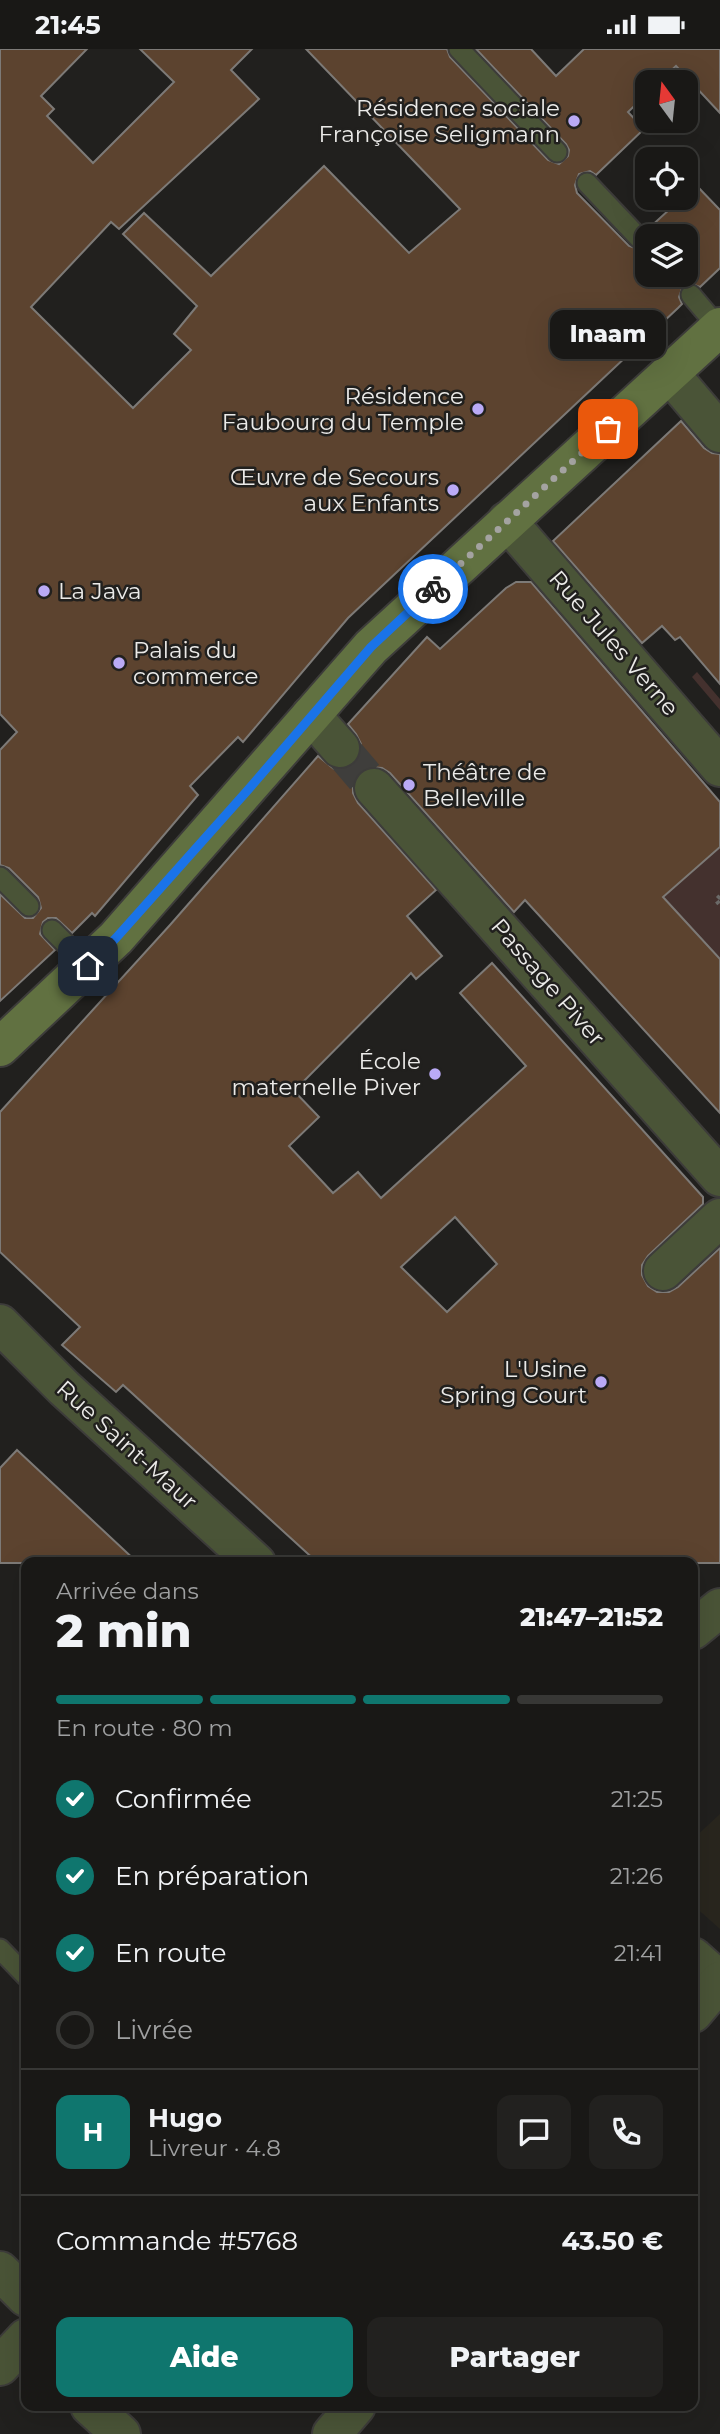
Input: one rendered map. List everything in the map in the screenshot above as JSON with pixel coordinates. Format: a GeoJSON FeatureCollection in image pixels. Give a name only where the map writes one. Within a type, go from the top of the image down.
{"type":"FeatureCollection","features":[{"type":"Feature","properties":{"kind":"street"},"geometry":{"type":"LineString","coordinates":[[0,1047],[116,938],[371,647],[720,327]]}},
{"type":"Feature","properties":{"kind":"street"},"geometry":{"type":"LineString","coordinates":[[670,374],[720,433]]}},
{"type":"Feature","properties":{"kind":"street","name":"Rue Jules Verne"},"geometry":{"type":"LineString","coordinates":[[507,521],[720,767]]}},
{"type":"Feature","properties":{"kind":"street"},"geometry":{"type":"LineString","coordinates":[[311,715],[340,748]]}},
{"type":"Feature","properties":{"kind":"street","name":"Passage Piver"},"geometry":{"type":"LineString","coordinates":[[374,788],[720,1177]]}},
{"type":"Feature","properties":{"kind":"street"},"geometry":{"type":"LineString","coordinates":[[663,1271],[720,1218]]}},
{"type":"Feature","properties":{"kind":"street","name":"Rue Saint-Maur"},"geometry":{"type":"LineString","coordinates":[[0,1324],[64,1388],[249,1557]]}},
{"type":"Feature","properties":{"kind":"street"},"geometry":{"type":"LineString","coordinates":[[698,1626],[720,1608]]}},
{"type":"Feature","properties":{"kind":"street"},"geometry":{"type":"LineString","coordinates":[[698,1961],[720,1981],[698,2007]]}},
{"type":"Feature","properties":{"kind":"street"},"geometry":{"type":"LineString","coordinates":[[0,2271],[21,2292]]}},
{"type":"Feature","properties":{"kind":"street"},"geometry":{"type":"LineString","coordinates":[[96,2411],[121,2434]]}},
{"type":"Feature","properties":{"kind":"street"},"geometry":{"type":"LineString","coordinates":[[332,2434],[352,2411]]}},
{"type":"Feature","properties":{"kind":"lane"},"geometry":{"type":"LineString","coordinates":[[459,49],[557,152]]}},
{"type":"Feature","properties":{"kind":"lane"},"geometry":{"type":"LineString","coordinates":[[587,183],[635,234]]}},
{"type":"Feature","properties":{"kind":"lane"},"geometry":{"type":"LineString","coordinates":[[691,295],[720,327]]}},
{"type":"Feature","properties":{"kind":"lane"},"geometry":{"type":"LineString","coordinates":[[0,877],[29,906]]}},
{"type":"Feature","properties":{"kind":"lane"},"geometry":{"type":"LineString","coordinates":[[52,930],[88,966]]}},
{"type":"Feature","properties":{"kind":"lane"},"geometry":{"type":"LineString","coordinates":[[0,1949],[21,1971]]}},
{"type":"Feature","properties":{"kind":"path"},"geometry":{"type":"LineString","coordinates":[[720,896],[716,900],[720,905]]}},
{"type":"Feature","properties":{"kind":"shaded area"},"geometry":{"type":"Polygon","coordinates":[[[697,672],[720,699],[720,710],[692,677],[697,672]]]}},
{"type":"Feature","properties":{"kind":"shaded area"},"geometry":{"type":"Polygon","coordinates":[[[720,847],[720,959],[663,897],[720,847]]]}},
{"type":"Feature","properties":{"kind":"shaded area"},"geometry":{"type":"Polygon","coordinates":[[[720,1814],[720,1929],[698,1909],[698,1834],[720,1814]]]}},
{"type":"Feature","properties":{"kind":"building"},"geometry":{"type":"Polygon","coordinates":[[[0,49],[87,49],[41,96],[54,109],[47,116],[93,163],[174,82],[140,49],[252,49],[231,70],[259,99],[119,229],[111,222],[31,307],[133,408],[191,350],[174,334],[197,306],[123,234],[144,213],[211,276],[324,166],[409,253],[460,209],[306,49],[447,49],[450,57],[548,160],[559,164],[568,156],[566,144],[476,49],[531,49],[556,76],[584,49],[720,49],[720,113],[698,90],[698,70],[680,70],[676,66],[672,70],[635,70],[635,105],[628,112],[635,119],[635,133],[640,133],[596,175],[590,171],[579,174],[575,185],[577,193],[629,246],[635,248],[635,287],[683,287],[679,297],[682,304],[348,618],[243,742],[238,737],[190,786],[198,795],[95,916],[92,913],[72,933],[56,918],[48,918],[43,922],[40,934],[55,950],[0,1001],[0,894],[25,918],[33,918],[41,908],[38,897],[9,868],[0,865],[0,750],[17,732],[0,714],[0,49]]]}},
{"type":"Feature","properties":{"kind":"building"},"geometry":{"type":"Polygon","coordinates":[[[698,187],[720,210],[720,268],[700,287],[698,224],[653,224],[669,210],[698,210],[698,187]]]}},
{"type":"Feature","properties":{"kind":"building"},"geometry":{"type":"Polygon","coordinates":[[[681,421],[704,448],[720,454],[720,684],[680,637],[675,640],[662,626],[642,643],[553,541],[681,421]]]}},
{"type":"Feature","properties":{"kind":"building"},"geometry":{"type":"Polygon","coordinates":[[[516,582],[531,582],[720,802],[720,847],[663,897],[720,959],[720,1113],[525,900],[514,912],[390,773],[382,768],[370,767],[359,772],[353,782],[353,793],[358,803],[436,890],[407,916],[442,956],[416,979],[411,973],[294,1091],[319,1117],[289,1146],[333,1193],[358,1172],[381,1198],[526,1066],[460,993],[492,963],[703,1197],[703,1204],[648,1256],[642,1265],[642,1275],[648,1286],[657,1292],[669,1292],[720,1248],[720,1563],[698,1563],[698,1557],[311,1557],[123,1385],[116,1392],[62,1345],[80,1327],[0,1252],[0,1112],[170,925],[318,756],[334,769],[345,769],[355,764],[360,756],[361,744],[348,724],[427,637],[440,649],[506,588],[516,582]],[[455,1217],[401,1267],[447,1312],[497,1264],[455,1217]]]}},
{"type":"Feature","properties":{"kind":"building"},"geometry":{"type":"Polygon","coordinates":[[[17,1450],[132,1557],[21,1557],[21,1563],[0,1563],[0,1468],[17,1450]]]}},
{"type":"Feature","properties":{"kind":"tunnel"},"geometry":{"type":"LineString","coordinates":[[340,748],[374,788]]}},
{"type":"Feature","properties":{"kind":"way so far"},"geometry":{"type":"LineString","coordinates":[[433,589],[608,429]]}},
{"type":"Feature","properties":{"kind":"place","name":"Résidence sociale Françoise Seligmann"},"geometry":{"type":"Point","coordinates":[574,121]}},
{"type":"Feature","properties":{"kind":"place","name":"Résidence Faubourg du Temple"},"geometry":{"type":"Point","coordinates":[478,409]}},
{"type":"Feature","properties":{"kind":"place","name":"Inaam"},"geometry":{"type":"Point","coordinates":[608,429]}},
{"type":"Feature","properties":{"kind":"place","name":"Œuvre de Secours aux Enfants"},"geometry":{"type":"Point","coordinates":[453,490]}},
{"type":"Feature","properties":{"kind":"place","name":"La Java"},"geometry":{"type":"Point","coordinates":[44,591]}},
{"type":"Feature","properties":{"kind":"place","name":"Palais du commerce"},"geometry":{"type":"Point","coordinates":[119,663]}},
{"type":"Feature","properties":{"kind":"place","name":"Théâtre de Belleville"},"geometry":{"type":"Point","coordinates":[409,785]}},
{"type":"Feature","properties":{"kind":"place","name":"École maternelle Piver"},"geometry":{"type":"Point","coordinates":[435,1074]}},
{"type":"Feature","properties":{"kind":"place","name":"L'Usine Spring Court"},"geometry":{"type":"Point","coordinates":[601,1382]}},
{"type":"Feature","properties":{"kind":"route"},"geometry":{"type":"LineString","coordinates":[[88,966],[247,791],[371,647],[433,589]]}}]}
